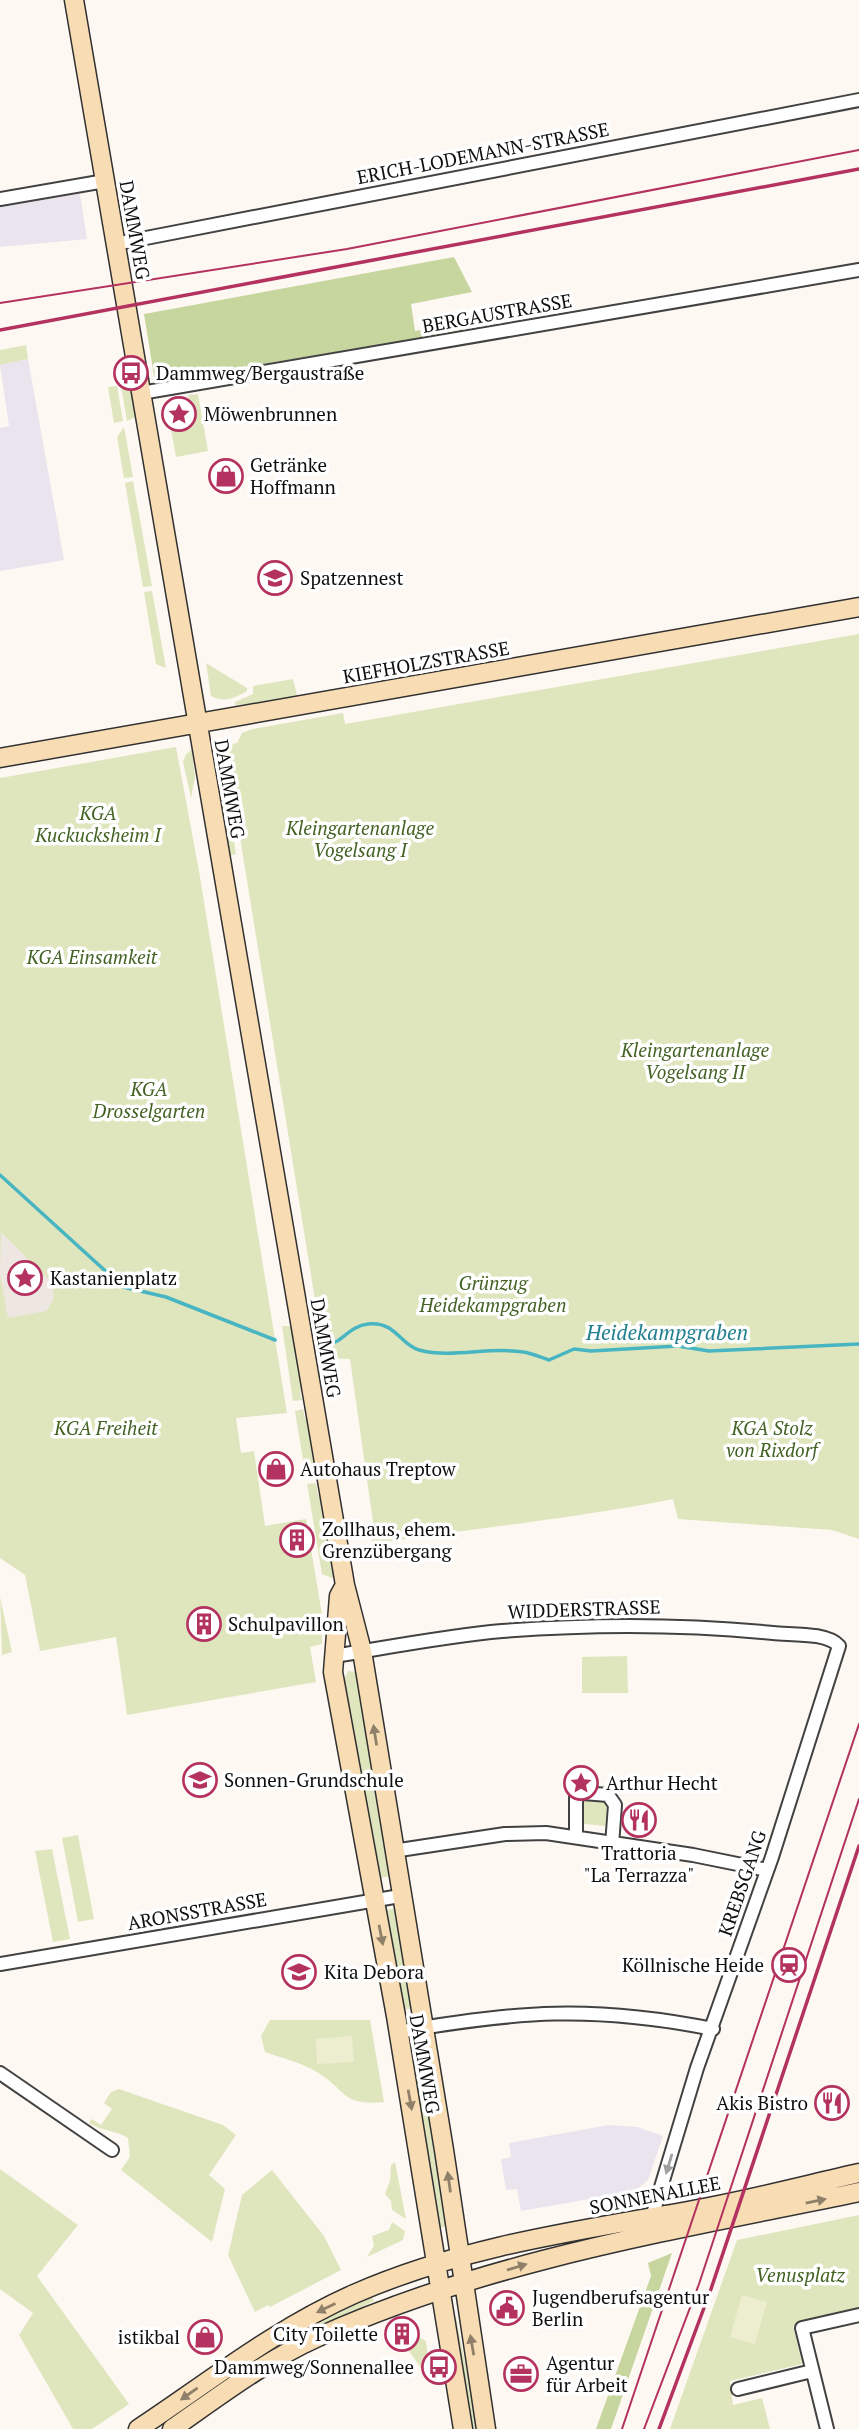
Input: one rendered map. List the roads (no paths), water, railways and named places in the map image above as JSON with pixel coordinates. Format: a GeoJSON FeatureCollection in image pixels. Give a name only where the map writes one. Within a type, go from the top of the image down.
{"type":"FeatureCollection","features":[{"type":"Feature","properties":{"kind":"street","name":"DAMMWEG"},"geometry":{"type":"LineString","coordinates":[[74,0],[345,1585],[362,1651],[486,2429]]}},
{"type":"Feature","properties":{"kind":"street","name":"ERICH-LODEMANN-STRASSE"},"geometry":{"type":"LineString","coordinates":[[115,244],[859,100]]}},
{"type":"Feature","properties":{"kind":"street"},"geometry":{"type":"LineString","coordinates":[[0,198],[105,181]]}},
{"type":"Feature","properties":{"kind":"street","name":"BERGAUSTRASSE"},"geometry":{"type":"LineString","coordinates":[[141,393],[859,270]]}},
{"type":"Feature","properties":{"kind":"street","name":"KIEFHOLZSTRASSE"},"geometry":{"type":"LineString","coordinates":[[0,758],[859,607]]}},
{"type":"Feature","properties":{"kind":"street","name":"DAMMWEG"},"geometry":{"type":"LineString","coordinates":[[345,1585],[339,1596],[334,1656],[335,1682],[438,2262],[463,2429]]}},
{"type":"Feature","properties":{"kind":"street","name":"WIDDERSTRASSE"},"geometry":{"type":"LineString","coordinates":[[334,1656],[500,1631],[603,1625],[703,1627],[835,1642]]}},
{"type":"Feature","properties":{"kind":"street","name":"KREBSGANG"},"geometry":{"type":"LineString","coordinates":[[652,2217],[696,2068],[713,2029],[840,1651],[835,1642]]}},
{"type":"Feature","properties":{"kind":"street"},"geometry":{"type":"LineString","coordinates":[[576,1837],[576,1797],[583,1793],[608,1794],[615,1805],[612,1845]]}},
{"type":"Feature","properties":{"kind":"street"},"geometry":{"type":"LineString","coordinates":[[393,1851],[505,1834],[546,1833],[693,1855],[767,1871]]}},
{"type":"Feature","properties":{"kind":"street","name":"ARONSSTRASSE"},"geometry":{"type":"LineString","coordinates":[[0,1964],[400,1896]]}},
{"type":"Feature","properties":{"kind":"street"},"geometry":{"type":"LineString","coordinates":[[398,2032],[517,2013],[588,2011],[638,2015],[713,2029]]}},
{"type":"Feature","properties":{"kind":"street"},"geometry":{"type":"LineString","coordinates":[[0,2073],[113,2150]]}},
{"type":"Feature","properties":{"kind":"street","name":"SONNENALLEE"},"geometry":{"type":"LineString","coordinates":[[438,2262],[459,2255],[859,2173]]}},
{"type":"Feature","properties":{"kind":"street","name":"SONNENALLEE"},"geometry":{"type":"LineString","coordinates":[[441,2291],[545,2258],[859,2192]]}},
{"type":"Feature","properties":{"kind":"street"},"geometry":{"type":"LineString","coordinates":[[138,2429],[272,2337],[330,2306],[438,2262]]}},
{"type":"Feature","properties":{"kind":"street"},"geometry":{"type":"LineString","coordinates":[[389,2280],[397,2305]]}},
{"type":"Feature","properties":{"kind":"street"},"geometry":{"type":"LineString","coordinates":[[172,2429],[302,2344],[397,2305],[441,2291]]}},
{"type":"Feature","properties":{"kind":"street"},"geometry":{"type":"LineString","coordinates":[[827,2429],[802,2328],[859,2315]]}},
{"type":"Feature","properties":{"kind":"street"},"geometry":{"type":"LineString","coordinates":[[738,2389],[812,2371]]}},
{"type":"Feature","properties":{"kind":"waterway","name":"Heidekampgraben"},"geometry":{"type":"LineString","coordinates":[[0,1175],[123,1287],[166,1297],[275,1340]]}},
{"type":"Feature","properties":{"kind":"waterway","name":"Heidekampgraben"},"geometry":{"type":"LineString","coordinates":[[326,1345],[336,1342],[361,1325],[368,1324],[385,1326],[419,1350],[445,1353],[497,1350],[529,1353],[549,1360],[574,1349],[591,1351],[678,1346],[709,1351],[859,1344]]}},
{"type":"Feature","properties":{"kind":"tram line"},"geometry":{"type":"LineString","coordinates":[[0,303],[347,249],[859,150]]}},
{"type":"Feature","properties":{"kind":"tram line"},"geometry":{"type":"LineString","coordinates":[[622,2429],[859,1724]]}},
{"type":"Feature","properties":{"kind":"tram line"},"geometry":{"type":"LineString","coordinates":[[644,2429],[699,2284],[859,1799]]}},
{"type":"Feature","properties":{"kind":"railway"},"geometry":{"type":"LineString","coordinates":[[0,330],[859,169]]}},
{"type":"Feature","properties":{"kind":"railway"},"geometry":{"type":"LineString","coordinates":[[659,2429],[711,2289],[859,1846]]}},
{"type":"Feature","properties":{"kind":"place","name":"Dammweg/Bergaustraße"},"geometry":{"type":"Point","coordinates":[131,373]}},
{"type":"Feature","properties":{"kind":"place","name":"Möwenbrunnen"},"geometry":{"type":"Point","coordinates":[179,414]}},
{"type":"Feature","properties":{"kind":"place","name":"Getränke Hoffmann"},"geometry":{"type":"Point","coordinates":[226,476]}},
{"type":"Feature","properties":{"kind":"place","name":"Spatzennest"},"geometry":{"type":"Point","coordinates":[275,578]}},
{"type":"Feature","properties":{"kind":"place","name":"Kastanienplatz"},"geometry":{"type":"Point","coordinates":[25,1278]}},
{"type":"Feature","properties":{"kind":"place","name":"Autohaus Treptow"},"geometry":{"type":"Point","coordinates":[276,1469]}},
{"type":"Feature","properties":{"kind":"place","name":"Zollhaus, ehem. Grenzübergang"},"geometry":{"type":"Point","coordinates":[297,1540]}},
{"type":"Feature","properties":{"kind":"place","name":"Schulpavillon"},"geometry":{"type":"Point","coordinates":[204,1624]}},
{"type":"Feature","properties":{"kind":"place","name":"Sonnen-Grundschule"},"geometry":{"type":"Point","coordinates":[200,1780]}},
{"type":"Feature","properties":{"kind":"place","name":"Arthur Hecht"},"geometry":{"type":"Point","coordinates":[581,1783]}},
{"type":"Feature","properties":{"kind":"place","name":"Trattoria \"La Terrazza\""},"geometry":{"type":"Point","coordinates":[639,1820]}},
{"type":"Feature","properties":{"kind":"place","name":"Köllnische Heide"},"geometry":{"type":"Point","coordinates":[789,1965]}},
{"type":"Feature","properties":{"kind":"place","name":"Kita Debora"},"geometry":{"type":"Point","coordinates":[299,1972]}},
{"type":"Feature","properties":{"kind":"place","name":"Akis Bistro"},"geometry":{"type":"Point","coordinates":[832,2103]}},
{"type":"Feature","properties":{"kind":"place","name":"Jugendberufsagentur Berlin"},"geometry":{"type":"Point","coordinates":[507,2308]}},
{"type":"Feature","properties":{"kind":"place","name":"City Toilette"},"geometry":{"type":"Point","coordinates":[402,2334]}},
{"type":"Feature","properties":{"kind":"place","name":"istikbal"},"geometry":{"type":"Point","coordinates":[205,2337]}},
{"type":"Feature","properties":{"kind":"place","name":"Dammweg/Sonnenallee"},"geometry":{"type":"Point","coordinates":[439,2367]}},
{"type":"Feature","properties":{"kind":"place","name":"Agentur für Arbeit"},"geometry":{"type":"Point","coordinates":[521,2374]}},
{"type":"Feature","properties":{"kind":"park label","name":"KGA Kuckucksheim I"},"geometry":{"type":"Point","coordinates":[98,824]}},
{"type":"Feature","properties":{"kind":"park label","name":"Kleingartenanlage Vogelsang I"},"geometry":{"type":"Point","coordinates":[360,839]}},
{"type":"Feature","properties":{"kind":"park label","name":"KGA Einsamkeit"},"geometry":{"type":"Point","coordinates":[92,957]}},
{"type":"Feature","properties":{"kind":"park label","name":"Kleingartenanlage Vogelsang II"},"geometry":{"type":"Point","coordinates":[695,1061]}},
{"type":"Feature","properties":{"kind":"park label","name":"KGA Drosselgarten"},"geometry":{"type":"Point","coordinates":[149,1100]}},
{"type":"Feature","properties":{"kind":"park label","name":"Grünzug Heidekampgraben"},"geometry":{"type":"Point","coordinates":[493,1294]}},
{"type":"Feature","properties":{"kind":"park label","name":"KGA Freiheit"},"geometry":{"type":"Point","coordinates":[106,1428]}},
{"type":"Feature","properties":{"kind":"park label","name":"KGA Stolz von Rixdorf"},"geometry":{"type":"Point","coordinates":[772,1439]}},
{"type":"Feature","properties":{"kind":"park label","name":"Venusplatz"},"geometry":{"type":"Point","coordinates":[800,2275]}}]}
